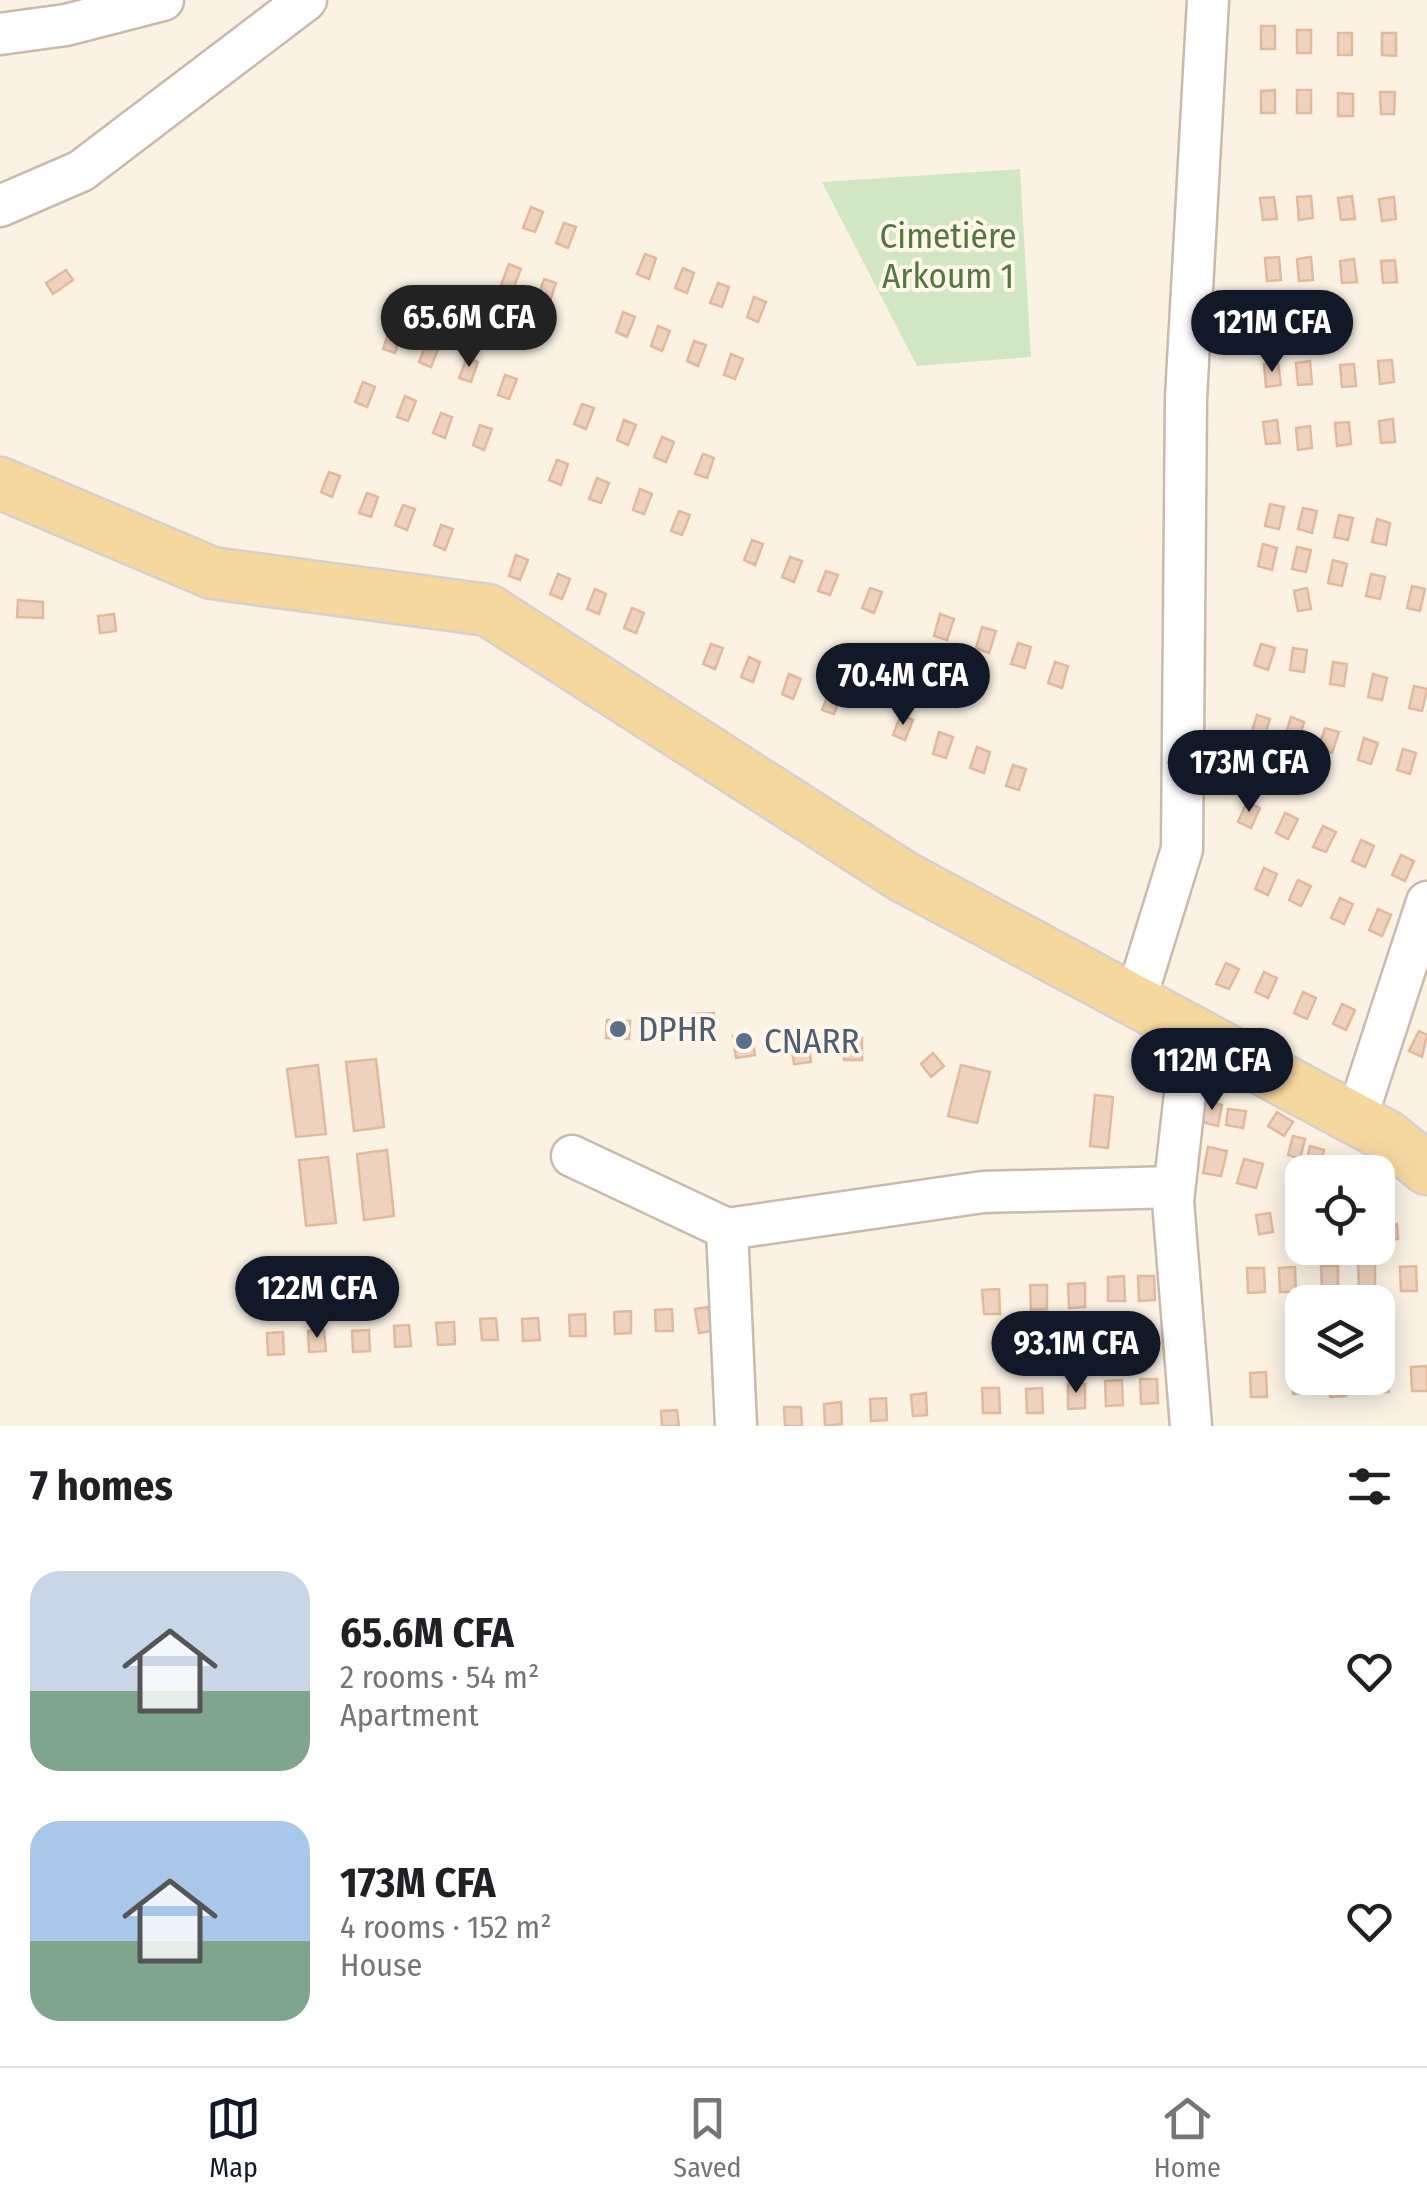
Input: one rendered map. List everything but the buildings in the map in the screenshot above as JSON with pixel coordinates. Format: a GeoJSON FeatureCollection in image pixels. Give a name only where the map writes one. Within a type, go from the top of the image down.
{"type":"FeatureCollection","features":[{"type":"Feature","properties":{"kind":"main road"},"geometry":{"type":"LineString","coordinates":[[0,483],[212,573],[488,610],[904,877],[1388,1136],[1427,1169]]}},
{"type":"Feature","properties":{"kind":"street"},"geometry":{"type":"LineString","coordinates":[[0,34],[66,25],[164,0]]}},
{"type":"Feature","properties":{"kind":"street"},"geometry":{"type":"LineString","coordinates":[[0,206],[81,171],[306,0]]}},
{"type":"Feature","properties":{"kind":"street"},"geometry":{"type":"LineString","coordinates":[[1135,1001],[1182,849],[1186,398],[1208,0]]}},
{"type":"Feature","properties":{"kind":"street"},"geometry":{"type":"LineString","coordinates":[[1356,1120],[1427,902]]}},
{"type":"Feature","properties":{"kind":"street"},"geometry":{"type":"LineString","coordinates":[[1192,1031],[1173,1201],[1192,1426]]}},
{"type":"Feature","properties":{"kind":"street"},"geometry":{"type":"LineString","coordinates":[[572,1156],[726,1229],[983,1192],[1174,1187]]}},
{"type":"Feature","properties":{"kind":"street"},"geometry":{"type":"LineString","coordinates":[[726,1229],[736,1426]]}},
{"type":"Feature","properties":{"kind":"green space","name":"Cimetière Arkoum 1"},"geometry":{"type":"Polygon","coordinates":[[[1020,169],[1031,357],[917,366],[822,182],[1020,169]]]}},
{"type":"Feature","properties":{"kind":"place","name":"DPHR"},"geometry":{"type":"Point","coordinates":[618,1029]}},
{"type":"Feature","properties":{"kind":"place","name":"CNARR"},"geometry":{"type":"Point","coordinates":[744,1041]}}]}
